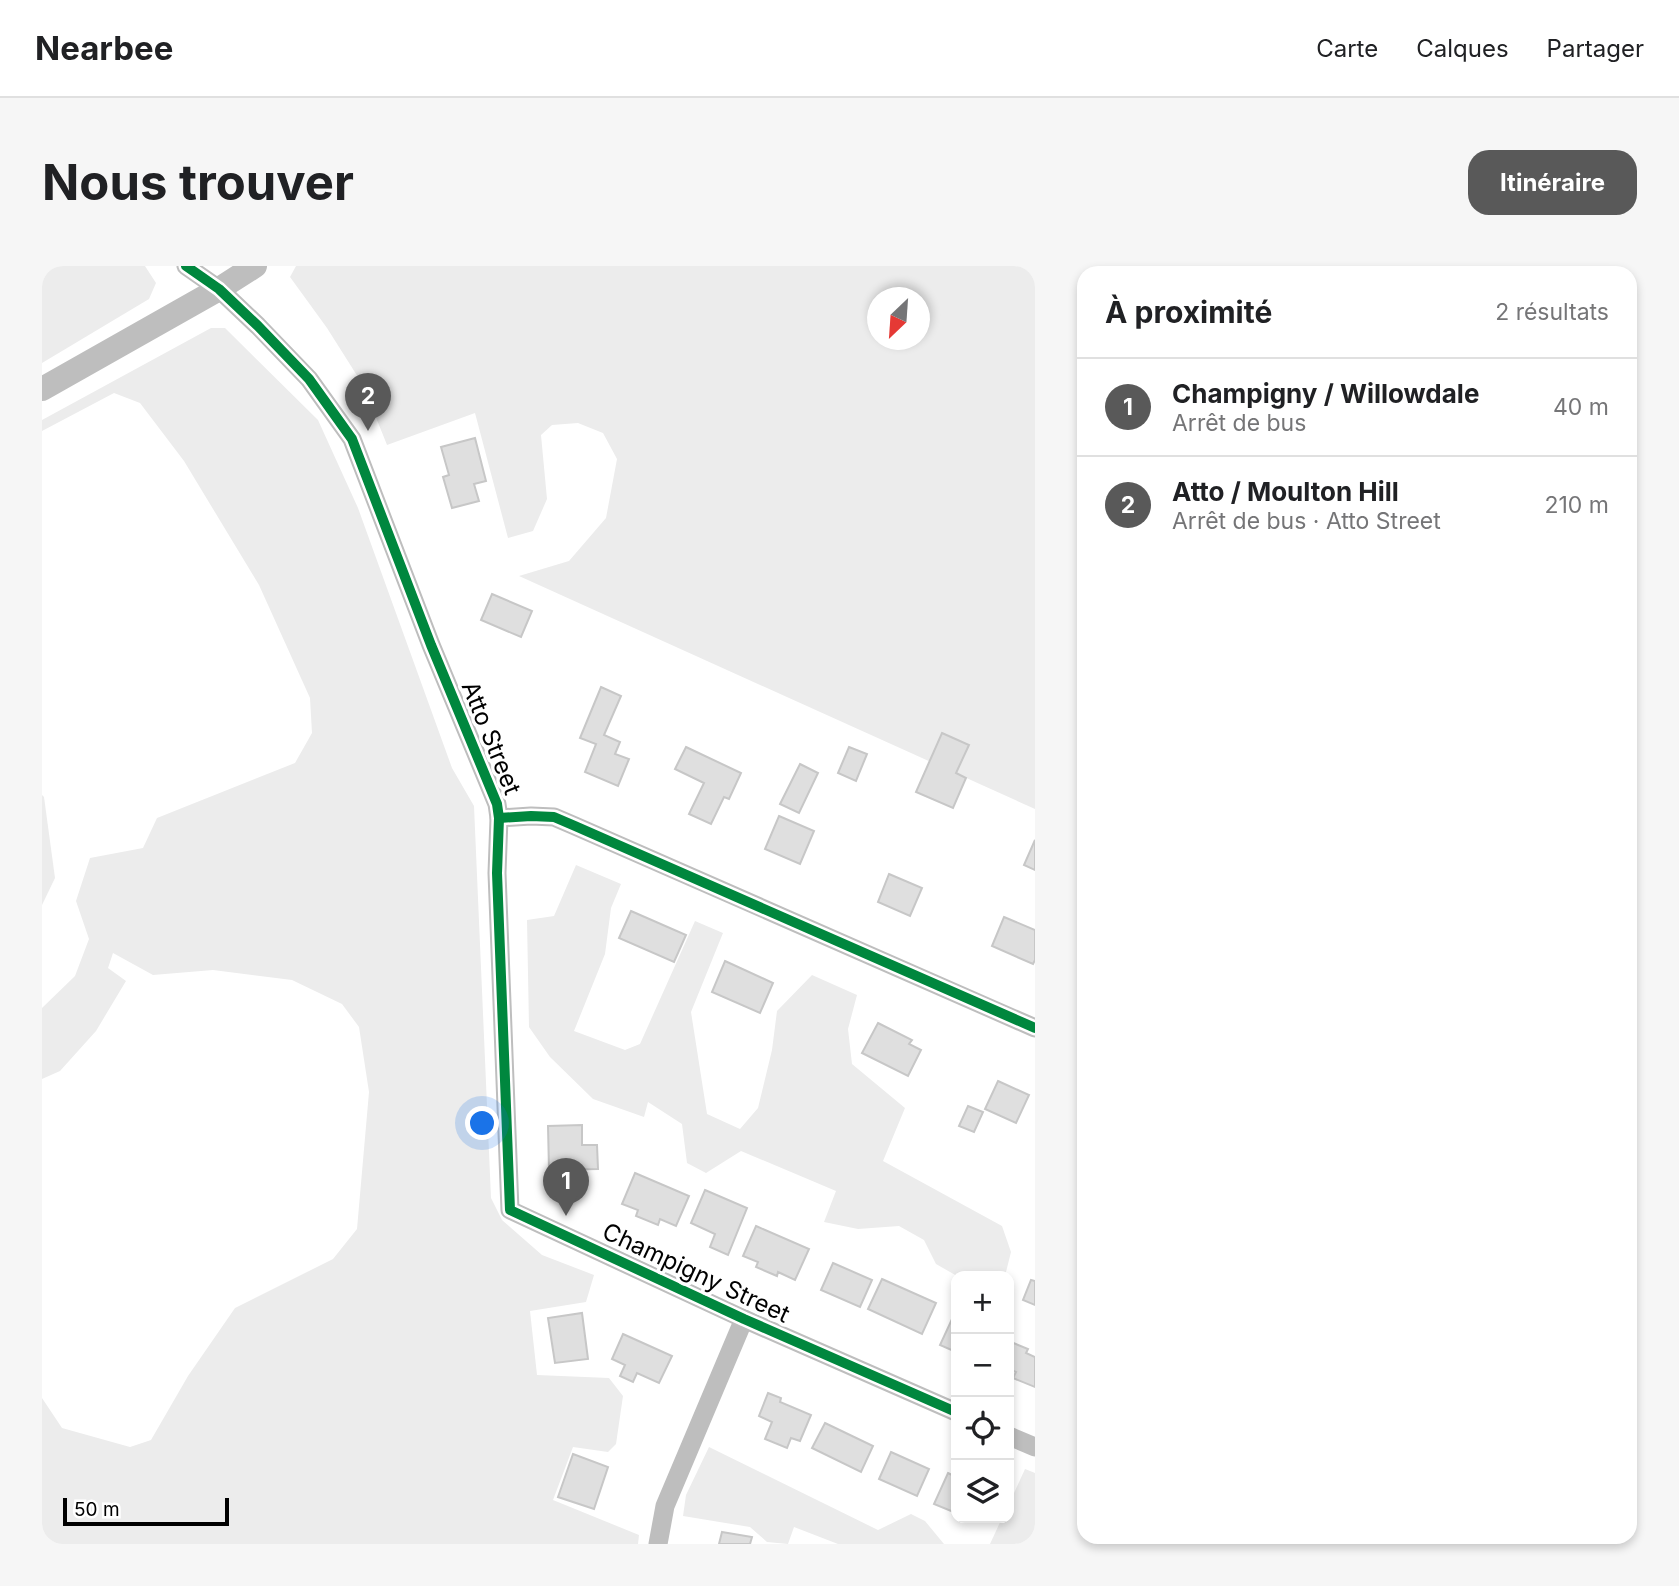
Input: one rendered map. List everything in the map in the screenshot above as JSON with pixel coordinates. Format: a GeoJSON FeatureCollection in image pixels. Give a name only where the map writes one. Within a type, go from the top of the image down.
{"type":"FeatureCollection","features":[{"type":"Feature","properties":{"kind":"street","name":"Atto Street"},"geometry":{"type":"LineString","coordinates":[[186,266],[219,289],[309,379],[352,439],[431,645],[497,804],[499,818],[554,817],[1035,1028]]}},
{"type":"Feature","properties":{"kind":"street"},"geometry":{"type":"LineString","coordinates":[[42,389],[255,266]]}},
{"type":"Feature","properties":{"kind":"street","name":"Champigny Street"},"geometry":{"type":"LineString","coordinates":[[499,818],[497,873],[510,1210],[744,1319],[951,1410]]}},
{"type":"Feature","properties":{"kind":"street"},"geometry":{"type":"LineString","coordinates":[[658,1544],[665,1506],[744,1319]]}},
{"type":"Feature","properties":{"kind":"street"},"geometry":{"type":"LineString","coordinates":[[1014,1438],[1035,1447]]}},
{"type":"Feature","properties":{"kind":"shaded area"},"geometry":{"type":"Polygon","coordinates":[[[42,266],[145,266],[156,283],[149,299],[42,363],[42,266]]]}},
{"type":"Feature","properties":{"kind":"shaded area"},"geometry":{"type":"Polygon","coordinates":[[[296,266],[1035,266],[1035,809],[519,576],[569,561],[606,518],[617,459],[603,433],[578,423],[552,425],[541,435],[547,499],[533,531],[508,538],[475,413],[387,445],[363,385],[290,277],[296,266]]]}},
{"type":"Feature","properties":{"kind":"shaded area"},"geometry":{"type":"Polygon","coordinates":[[[211,328],[225,328],[318,420],[358,508],[452,768],[474,806],[491,1198],[502,1220],[542,1255],[594,1275],[586,1302],[530,1311],[537,1375],[609,1378],[623,1396],[616,1444],[608,1452],[573,1447],[553,1500],[639,1535],[638,1544],[42,1544],[42,1398],[62,1428],[130,1447],[151,1440],[188,1376],[235,1308],[333,1259],[357,1229],[369,1092],[359,1027],[342,1004],[292,980],[213,970],[153,975],[113,953],[108,968],[126,981],[96,1031],[60,1071],[42,1079],[42,1008],[75,976],[89,939],[76,901],[90,858],[143,848],[157,818],[295,763],[312,733],[310,698],[259,585],[184,461],[140,403],[114,393],[42,431],[42,420],[211,328]]]}},
{"type":"Feature","properties":{"kind":"shaded area"},"geometry":{"type":"Polygon","coordinates":[[[42,795],[55,878],[42,905],[42,795]]]}},
{"type":"Feature","properties":{"kind":"shaded area"},"geometry":{"type":"Polygon","coordinates":[[[576,865],[621,884],[611,908],[605,954],[574,1031],[625,1050],[640,1044],[695,921],[723,933],[691,1012],[707,1114],[740,1129],[758,1108],[772,1050],[777,1011],[812,975],[857,995],[848,1029],[852,1064],[905,1108],[883,1161],[1002,1226],[1011,1252],[1006,1271],[951,1273],[936,1264],[924,1240],[899,1226],[858,1229],[824,1222],[836,1191],[741,1151],[706,1173],[687,1163],[682,1124],[648,1102],[644,1117],[593,1099],[550,1057],[529,1027],[527,920],[554,916],[576,865]]]}},
{"type":"Feature","properties":{"kind":"shaded area"},"geometry":{"type":"Polygon","coordinates":[[[709,1447],[878,1530],[911,1514],[925,1521],[944,1544],[838,1544],[794,1527],[788,1544],[767,1542],[750,1527],[683,1516],[686,1495],[709,1447]]]}},
{"type":"Feature","properties":{"kind":"shaded area"},"geometry":{"type":"Polygon","coordinates":[[[1025,1469],[1035,1473],[1035,1544],[990,1544],[1000,1523],[1014,1523],[1014,1493],[1025,1469]]]}},
{"type":"Feature","properties":{"kind":"building"},"geometry":{"type":"Polygon","coordinates":[[[475,438],[486,481],[474,484],[479,501],[452,508],[443,477],[449,475],[441,447],[475,438]]]}},
{"type":"Feature","properties":{"kind":"building"},"geometry":{"type":"Polygon","coordinates":[[[492,594],[532,611],[521,637],[481,620],[492,594]]]}},
{"type":"Feature","properties":{"kind":"building"},"geometry":{"type":"Polygon","coordinates":[[[601,687],[621,696],[604,735],[620,742],[615,754],[629,759],[618,786],[585,772],[596,744],[580,738],[601,687]]]}},
{"type":"Feature","properties":{"kind":"building"},"geometry":{"type":"Polygon","coordinates":[[[942,733],[969,745],[956,773],[966,778],[953,808],[916,792],[942,733]]]}},
{"type":"Feature","properties":{"kind":"building"},"geometry":{"type":"Polygon","coordinates":[[[686,747],[741,773],[729,799],[724,797],[711,824],[689,814],[704,783],[675,769],[686,747]]]}},
{"type":"Feature","properties":{"kind":"building"},"geometry":{"type":"Polygon","coordinates":[[[849,747],[867,754],[856,781],[838,773],[849,747]]]}},
{"type":"Feature","properties":{"kind":"building"},"geometry":{"type":"Polygon","coordinates":[[[800,764],[818,773],[799,813],[780,804],[800,764]]]}},
{"type":"Feature","properties":{"kind":"building"},"geometry":{"type":"Polygon","coordinates":[[[779,816],[814,831],[800,864],[765,849],[779,816]]]}},
{"type":"Feature","properties":{"kind":"building"},"geometry":{"type":"Polygon","coordinates":[[[1035,840],[1035,870],[1024,865],[1035,840]]]}},
{"type":"Feature","properties":{"kind":"building"},"geometry":{"type":"Polygon","coordinates":[[[889,874],[922,888],[910,916],[878,902],[889,874]]]}},
{"type":"Feature","properties":{"kind":"building"},"geometry":{"type":"Polygon","coordinates":[[[631,911],[686,935],[674,962],[619,938],[631,911]]]}},
{"type":"Feature","properties":{"kind":"building"},"geometry":{"type":"Polygon","coordinates":[[[1004,917],[1035,930],[1033,964],[992,946],[1004,917]]]}},
{"type":"Feature","properties":{"kind":"building"},"geometry":{"type":"Polygon","coordinates":[[[725,961],[773,983],[760,1013],[712,992],[725,961]]]}},
{"type":"Feature","properties":{"kind":"building"},"geometry":{"type":"Polygon","coordinates":[[[878,1023],[912,1040],[909,1044],[921,1050],[908,1076],[862,1053],[878,1023]]]}},
{"type":"Feature","properties":{"kind":"building"},"geometry":{"type":"Polygon","coordinates":[[[998,1081],[1029,1095],[1016,1123],[985,1109],[998,1081]]]}},
{"type":"Feature","properties":{"kind":"building"},"geometry":{"type":"Polygon","coordinates":[[[968,1106],[983,1112],[974,1132],[959,1126],[968,1106]]]}},
{"type":"Feature","properties":{"kind":"building"},"geometry":{"type":"Polygon","coordinates":[[[582,1125],[582,1145],[597,1145],[598,1169],[549,1170],[548,1126],[582,1125]]]}},
{"type":"Feature","properties":{"kind":"building"},"geometry":{"type":"Polygon","coordinates":[[[635,1173],[689,1196],[676,1226],[660,1219],[658,1225],[636,1216],[638,1210],[622,1204],[635,1173]]]}},
{"type":"Feature","properties":{"kind":"building"},"geometry":{"type":"Polygon","coordinates":[[[705,1190],[747,1208],[728,1255],[710,1247],[715,1234],[691,1223],[705,1190]]]}},
{"type":"Feature","properties":{"kind":"building"},"geometry":{"type":"Polygon","coordinates":[[[756,1226],[809,1249],[795,1280],[778,1272],[777,1276],[756,1267],[758,1262],[743,1256],[756,1226]]]}},
{"type":"Feature","properties":{"kind":"building"},"geometry":{"type":"Polygon","coordinates":[[[833,1263],[872,1280],[860,1307],[821,1290],[833,1263]]]}},
{"type":"Feature","properties":{"kind":"building"},"geometry":{"type":"Polygon","coordinates":[[[882,1279],[936,1303],[922,1334],[868,1309],[882,1279]]]}},
{"type":"Feature","properties":{"kind":"building"},"geometry":{"type":"Polygon","coordinates":[[[1031,1280],[1035,1281],[1035,1305],[1023,1300],[1031,1280]]]}},
{"type":"Feature","properties":{"kind":"building"},"geometry":{"type":"Polygon","coordinates":[[[582,1313],[588,1359],[555,1363],[548,1318],[582,1313]]]}},
{"type":"Feature","properties":{"kind":"building"},"geometry":{"type":"Polygon","coordinates":[[[951,1321],[951,1350],[940,1345],[951,1321]]]}},
{"type":"Feature","properties":{"kind":"building"},"geometry":{"type":"Polygon","coordinates":[[[623,1334],[672,1356],[659,1383],[637,1373],[633,1382],[620,1376],[625,1365],[612,1359],[623,1334]]]}},
{"type":"Feature","properties":{"kind":"building"},"geometry":{"type":"Polygon","coordinates":[[[1014,1343],[1028,1349],[1026,1353],[1035,1357],[1035,1387],[1014,1378],[1014,1343]]]}},
{"type":"Feature","properties":{"kind":"building"},"geometry":{"type":"Polygon","coordinates":[[[768,1393],[781,1398],[780,1402],[811,1415],[800,1441],[791,1438],[787,1448],[765,1439],[772,1422],[759,1416],[768,1393]]]}},
{"type":"Feature","properties":{"kind":"building"},"geometry":{"type":"Polygon","coordinates":[[[825,1423],[873,1446],[861,1472],[812,1448],[825,1423]]]}},
{"type":"Feature","properties":{"kind":"building"},"geometry":{"type":"Polygon","coordinates":[[[891,1452],[929,1469],[917,1496],[879,1479],[891,1452]]]}},
{"type":"Feature","properties":{"kind":"building"},"geometry":{"type":"Polygon","coordinates":[[[573,1454],[608,1467],[594,1509],[558,1497],[573,1454]]]}},
{"type":"Feature","properties":{"kind":"building"},"geometry":{"type":"Polygon","coordinates":[[[948,1473],[951,1474],[951,1511],[934,1504],[948,1473]]]}},
{"type":"Feature","properties":{"kind":"building"},"geometry":{"type":"Polygon","coordinates":[[[722,1532],[752,1537],[750,1544],[719,1544],[722,1532]]]}},
{"type":"Feature","properties":{"kind":"cycle path"},"geometry":{"type":"LineString","coordinates":[[186,266],[219,289],[309,379],[352,439],[431,645],[497,804],[497,873],[510,1210],[744,1319],[951,1410]]}},
{"type":"Feature","properties":{"kind":"cycle path"},"geometry":{"type":"LineString","coordinates":[[499,818],[554,817],[1035,1028]]}},
{"type":"Feature","properties":{"kind":"place","name":"Atto / Moulton Hill"},"geometry":{"type":"Point","coordinates":[368,431]}},
{"type":"Feature","properties":{"kind":"place","name":"Champigny / Willowdale"},"geometry":{"type":"Point","coordinates":[566,1216]}}]}
